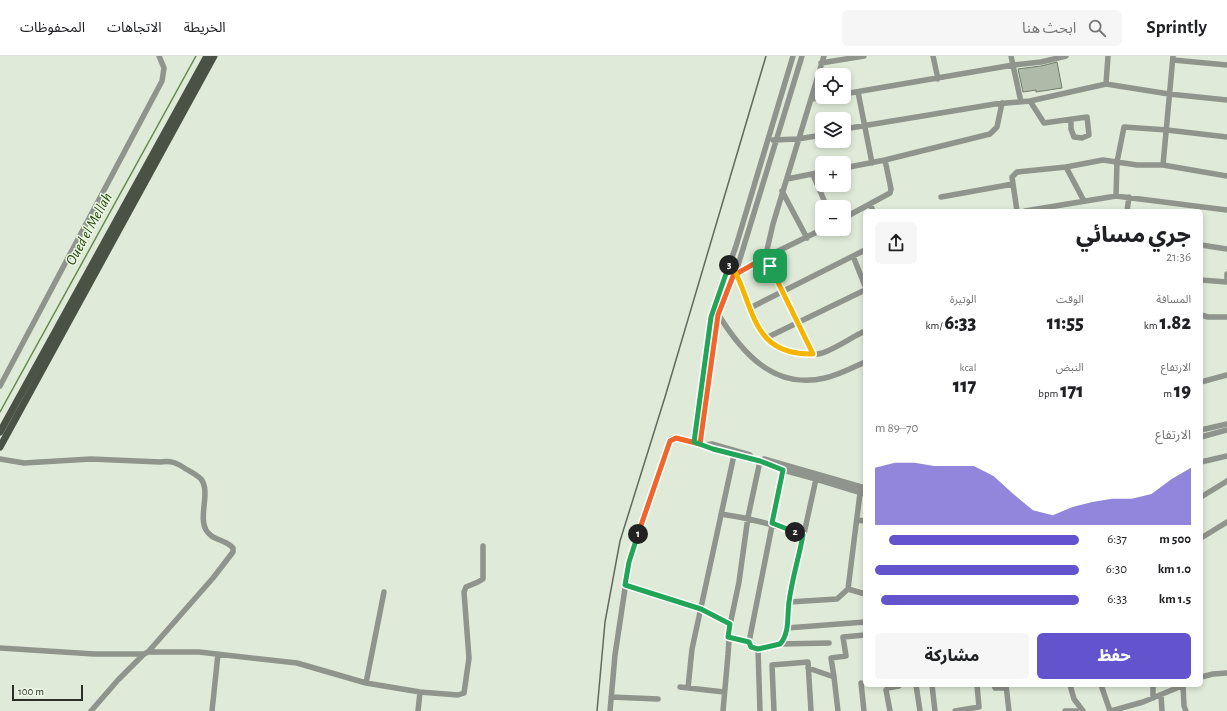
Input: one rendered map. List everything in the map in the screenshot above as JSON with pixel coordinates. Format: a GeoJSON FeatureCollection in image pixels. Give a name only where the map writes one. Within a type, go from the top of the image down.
{"type":"FeatureCollection","features":[{"type":"Feature","properties":{"kind":"main road"},"geometry":{"type":"LineString","coordinates":[[0,432],[207,56]]}},
{"type":"Feature","properties":{"kind":"main road"},"geometry":{"type":"LineString","coordinates":[[0,447],[214,56]]}},
{"type":"Feature","properties":{"kind":"street"},"geometry":{"type":"LineString","coordinates":[[0,386],[162,81],[164,68],[159,56]]}},
{"type":"Feature","properties":{"kind":"street"},"geometry":{"type":"LineString","coordinates":[[699,444],[707,341],[714,307],[729,265],[793,56]]}},
{"type":"Feature","properties":{"kind":"street"},"geometry":{"type":"LineString","coordinates":[[699,444],[718,315],[736,273],[802,56]]}},
{"type":"Feature","properties":{"kind":"street"},"geometry":{"type":"LineString","coordinates":[[813,354],[766,257],[767,244],[782,191],[787,179],[824,56]]}},
{"type":"Feature","properties":{"kind":"street"},"geometry":{"type":"LineString","coordinates":[[821,63],[864,56]]}},
{"type":"Feature","properties":{"kind":"street"},"geometry":{"type":"LineString","coordinates":[[933,56],[938,79]]}},
{"type":"Feature","properties":{"kind":"street"},"geometry":{"type":"LineString","coordinates":[[1011,56],[1021,102]]}},
{"type":"Feature","properties":{"kind":"street"},"geometry":{"type":"LineString","coordinates":[[851,93],[1013,65],[1041,62],[1066,56]]}},
{"type":"Feature","properties":{"kind":"street"},"geometry":{"type":"LineString","coordinates":[[1106,84],[1108,56]]}},
{"type":"Feature","properties":{"kind":"street"},"geometry":{"type":"LineString","coordinates":[[1162,165],[1167,130],[1173,58],[1227,65]]}},
{"type":"Feature","properties":{"kind":"street"},"geometry":{"type":"LineString","coordinates":[[851,128],[1002,103],[1030,101],[1106,84],[1169,94],[1227,100]]}},
{"type":"Feature","properties":{"kind":"street"},"geometry":{"type":"LineString","coordinates":[[858,92],[872,163]]}},
{"type":"Feature","properties":{"kind":"street"},"geometry":{"type":"LineString","coordinates":[[811,99],[815,98]]}},
{"type":"Feature","properties":{"kind":"street"},"geometry":{"type":"LineString","coordinates":[[1030,101],[1044,123],[1071,120]]}},
{"type":"Feature","properties":{"kind":"street"},"geometry":{"type":"LineString","coordinates":[[851,167],[885,160],[990,134],[998,127],[1002,103]]}},
{"type":"Feature","properties":{"kind":"street"},"geometry":{"type":"LineString","coordinates":[[1116,196],[1118,162],[1124,127],[1227,137]]}},
{"type":"Feature","properties":{"kind":"street"},"geometry":{"type":"LineString","coordinates":[[768,140],[798,139],[815,135]]}},
{"type":"Feature","properties":{"kind":"street"},"geometry":{"type":"LineString","coordinates":[[851,214],[890,193],[891,189],[885,160]]}},
{"type":"Feature","properties":{"kind":"street"},"geometry":{"type":"LineString","coordinates":[[1017,209],[1012,176],[1017,172],[1103,160],[1137,165],[1162,165],[1227,176]]}},
{"type":"Feature","properties":{"kind":"street"},"geometry":{"type":"LineString","coordinates":[[1066,166],[1084,201]]}},
{"type":"Feature","properties":{"kind":"street"},"geometry":{"type":"LineString","coordinates":[[787,179],[813,175],[824,200]]}},
{"type":"Feature","properties":{"kind":"street"},"geometry":{"type":"LineString","coordinates":[[941,197],[1013,184]]}},
{"type":"Feature","properties":{"kind":"street"},"geometry":{"type":"LineString","coordinates":[[782,191],[807,238]]}},
{"type":"Feature","properties":{"kind":"street"},"geometry":{"type":"LineString","coordinates":[[1042,209],[1116,196],[1227,210]]}},
{"type":"Feature","properties":{"kind":"street"},"geometry":{"type":"LineString","coordinates":[[1128,209],[1129,197]]}},
{"type":"Feature","properties":{"kind":"street"},"geometry":{"type":"LineString","coordinates":[[870,204],[873,209]]}},
{"type":"Feature","properties":{"kind":"street"},"geometry":{"type":"LineString","coordinates":[[736,273],[815,234]]}},
{"type":"Feature","properties":{"kind":"street"},"geometry":{"type":"LineString","coordinates":[[1203,245],[1227,249]]}},
{"type":"Feature","properties":{"kind":"street"},"geometry":{"type":"LineString","coordinates":[[750,308],[863,251]]}},
{"type":"Feature","properties":{"kind":"street"},"geometry":{"type":"LineString","coordinates":[[853,256],[863,281]]}},
{"type":"Feature","properties":{"kind":"street"},"geometry":{"type":"LineString","coordinates":[[729,265],[736,273],[758,327],[766,338],[782,349],[803,354],[824,352],[863,332]]}},
{"type":"Feature","properties":{"kind":"street"},"geometry":{"type":"LineString","coordinates":[[1203,280],[1227,282],[1227,274]]}},
{"type":"Feature","properties":{"kind":"street"},"geometry":{"type":"LineString","coordinates":[[766,338],[863,291]]}},
{"type":"Feature","properties":{"kind":"street"},"geometry":{"type":"LineString","coordinates":[[714,307],[732,336],[744,351],[759,364],[783,377],[812,380],[825,378],[846,371],[863,363]]}},
{"type":"Feature","properties":{"kind":"street"},"geometry":{"type":"LineString","coordinates":[[1203,316],[1227,317]]}},
{"type":"Feature","properties":{"kind":"street"},"geometry":{"type":"LineString","coordinates":[[1203,381],[1227,375]]}},
{"type":"Feature","properties":{"kind":"street"},"geometry":{"type":"LineString","coordinates":[[1203,430],[1227,424]]}},
{"type":"Feature","properties":{"kind":"street"},"geometry":{"type":"LineString","coordinates":[[1203,436],[1227,430]]}},
{"type":"Feature","properties":{"kind":"street"},"geometry":{"type":"LineString","coordinates":[[610,711],[615,655],[625,585],[632,555],[670,441],[674,438],[699,444],[734,455],[760,461],[783,470],[863,492]]}},
{"type":"Feature","properties":{"kind":"street"},"geometry":{"type":"LineString","coordinates":[[699,444],[721,446],[863,492]]}},
{"type":"Feature","properties":{"kind":"street"},"geometry":{"type":"LineString","coordinates":[[688,688],[692,649],[734,455]]}},
{"type":"Feature","properties":{"kind":"street"},"geometry":{"type":"LineString","coordinates":[[1203,462],[1227,456]]}},
{"type":"Feature","properties":{"kind":"street"},"geometry":{"type":"LineString","coordinates":[[0,460],[24,463],[91,459],[167,461],[179,464],[200,479],[203,484],[204,528],[213,538],[231,545],[233,548],[233,552],[213,578],[146,653],[118,680],[91,711]]}},
{"type":"Feature","properties":{"kind":"street"},"geometry":{"type":"LineString","coordinates":[[722,711],[728,655],[728,637],[739,582],[748,517],[760,461]]}},
{"type":"Feature","properties":{"kind":"street"},"geometry":{"type":"LineString","coordinates":[[783,470],[749,642],[751,647],[758,649],[780,644],[829,643]]}},
{"type":"Feature","properties":{"kind":"street"},"geometry":{"type":"LineString","coordinates":[[780,644],[783,641],[787,628],[789,602],[816,479]]}},
{"type":"Feature","properties":{"kind":"street"},"geometry":{"type":"LineString","coordinates":[[1203,496],[1227,481]]}},
{"type":"Feature","properties":{"kind":"street"},"geometry":{"type":"LineString","coordinates":[[789,602],[837,599],[848,589],[857,520],[863,492]]}},
{"type":"Feature","properties":{"kind":"street"},"geometry":{"type":"LineString","coordinates":[[721,514],[748,517],[772,523],[803,535]]}},
{"type":"Feature","properties":{"kind":"street"},"geometry":{"type":"LineString","coordinates":[[857,520],[863,521]]}},
{"type":"Feature","properties":{"kind":"street"},"geometry":{"type":"LineString","coordinates":[[1203,537],[1227,522]]}},
{"type":"Feature","properties":{"kind":"street"},"geometry":{"type":"LineString","coordinates":[[0,648],[94,654],[199,652],[297,663],[366,683],[420,692],[458,695],[464,693],[469,658],[464,592],[466,587],[483,579],[483,546]]}},
{"type":"Feature","properties":{"kind":"street"},"geometry":{"type":"LineString","coordinates":[[625,585],[701,609],[730,624]]}},
{"type":"Feature","properties":{"kind":"street"},"geometry":{"type":"LineString","coordinates":[[848,589],[863,593]]}},
{"type":"Feature","properties":{"kind":"street"},"geometry":{"type":"LineString","coordinates":[[366,683],[384,592]]}},
{"type":"Feature","properties":{"kind":"street"},"geometry":{"type":"LineString","coordinates":[[787,628],[863,622]]}},
{"type":"Feature","properties":{"kind":"street"},"geometry":{"type":"LineString","coordinates":[[838,711],[831,658],[846,656],[843,638],[863,634]]}},
{"type":"Feature","properties":{"kind":"street"},"geometry":{"type":"LineString","coordinates":[[728,637],[749,642]]}},
{"type":"Feature","properties":{"kind":"street"},"geometry":{"type":"LineString","coordinates":[[758,649],[760,711]]}},
{"type":"Feature","properties":{"kind":"street"},"geometry":{"type":"LineString","coordinates":[[212,711],[218,654]]}},
{"type":"Feature","properties":{"kind":"street"},"geometry":{"type":"LineString","coordinates":[[774,711],[772,664],[808,662],[811,711]]}},
{"type":"Feature","properties":{"kind":"street"},"geometry":{"type":"LineString","coordinates":[[808,668],[834,677]]}},
{"type":"Feature","properties":{"kind":"street"},"geometry":{"type":"LineString","coordinates":[[1203,676],[1227,673]]}},
{"type":"Feature","properties":{"kind":"street"},"geometry":{"type":"LineString","coordinates":[[861,683],[864,711]]}},
{"type":"Feature","properties":{"kind":"street"},"geometry":{"type":"LineString","coordinates":[[680,687],[724,692]]}},
{"type":"Feature","properties":{"kind":"street"},"geometry":{"type":"LineString","coordinates":[[890,711],[886,690],[892,687]]}},
{"type":"Feature","properties":{"kind":"street"},"geometry":{"type":"LineString","coordinates":[[916,687],[920,711]]}},
{"type":"Feature","properties":{"kind":"street"},"geometry":{"type":"LineString","coordinates":[[932,687],[935,711]]}},
{"type":"Feature","properties":{"kind":"street"},"geometry":{"type":"LineString","coordinates":[[955,711],[970,710],[979,707],[977,687]]}},
{"type":"Feature","properties":{"kind":"street"},"geometry":{"type":"LineString","coordinates":[[994,687],[1006,687],[1008,711]]}},
{"type":"Feature","properties":{"kind":"street"},"geometry":{"type":"LineString","coordinates":[[1071,687],[1074,699],[1083,711]]}},
{"type":"Feature","properties":{"kind":"street"},"geometry":{"type":"LineString","coordinates":[[1102,687],[1111,711],[1153,698],[1179,687]]}},
{"type":"Feature","properties":{"kind":"street"},"geometry":{"type":"LineString","coordinates":[[1153,687],[1153,698]]}},
{"type":"Feature","properties":{"kind":"street"},"geometry":{"type":"LineString","coordinates":[[1183,687],[1184,706],[1186,711]]}},
{"type":"Feature","properties":{"kind":"street"},"geometry":{"type":"LineString","coordinates":[[418,711],[420,692]]}},
{"type":"Feature","properties":{"kind":"street"},"geometry":{"type":"LineString","coordinates":[[1161,695],[1162,711]]}},
{"type":"Feature","properties":{"kind":"street"},"geometry":{"type":"LineString","coordinates":[[611,697],[658,699]]}},
{"type":"Feature","properties":{"kind":"street"},"geometry":{"type":"LineString","coordinates":[[1065,711],[1076,711]]}},
{"type":"Feature","properties":{"kind":"building"},"geometry":{"type":"Polygon","coordinates":[[[1057,62],[1062,88],[1036,92],[1036,90],[1023,92],[1018,69],[1057,62]]]}},
{"type":"Feature","properties":{"kind":"waterway","name":"Oued el Mellah"},"geometry":{"type":"LineString","coordinates":[[0,412],[196,56]]}},
{"type":"Feature","properties":{"kind":"railway"},"geometry":{"type":"LineString","coordinates":[[597,711],[605,622],[620,541],[665,397],[766,56]]}},
{"type":"Feature","properties":{"kind":"route"},"geometry":{"type":"LineString","coordinates":[[770,266],[766,257],[736,274],[735,271],[718,315],[700,444],[676,438],[673,438],[670,441],[629,562],[625,585],[701,609],[730,624],[728,637],[749,642],[751,647],[758,649],[780,644],[783,641],[787,628],[789,602],[803,535],[772,523],[783,470],[760,461],[713,449],[704,445],[700,444],[694,442],[711,317],[716,298],[729,265],[735,271],[758,327],[766,338],[782,349],[803,354],[813,354],[809,343],[770,266]]}}]}
